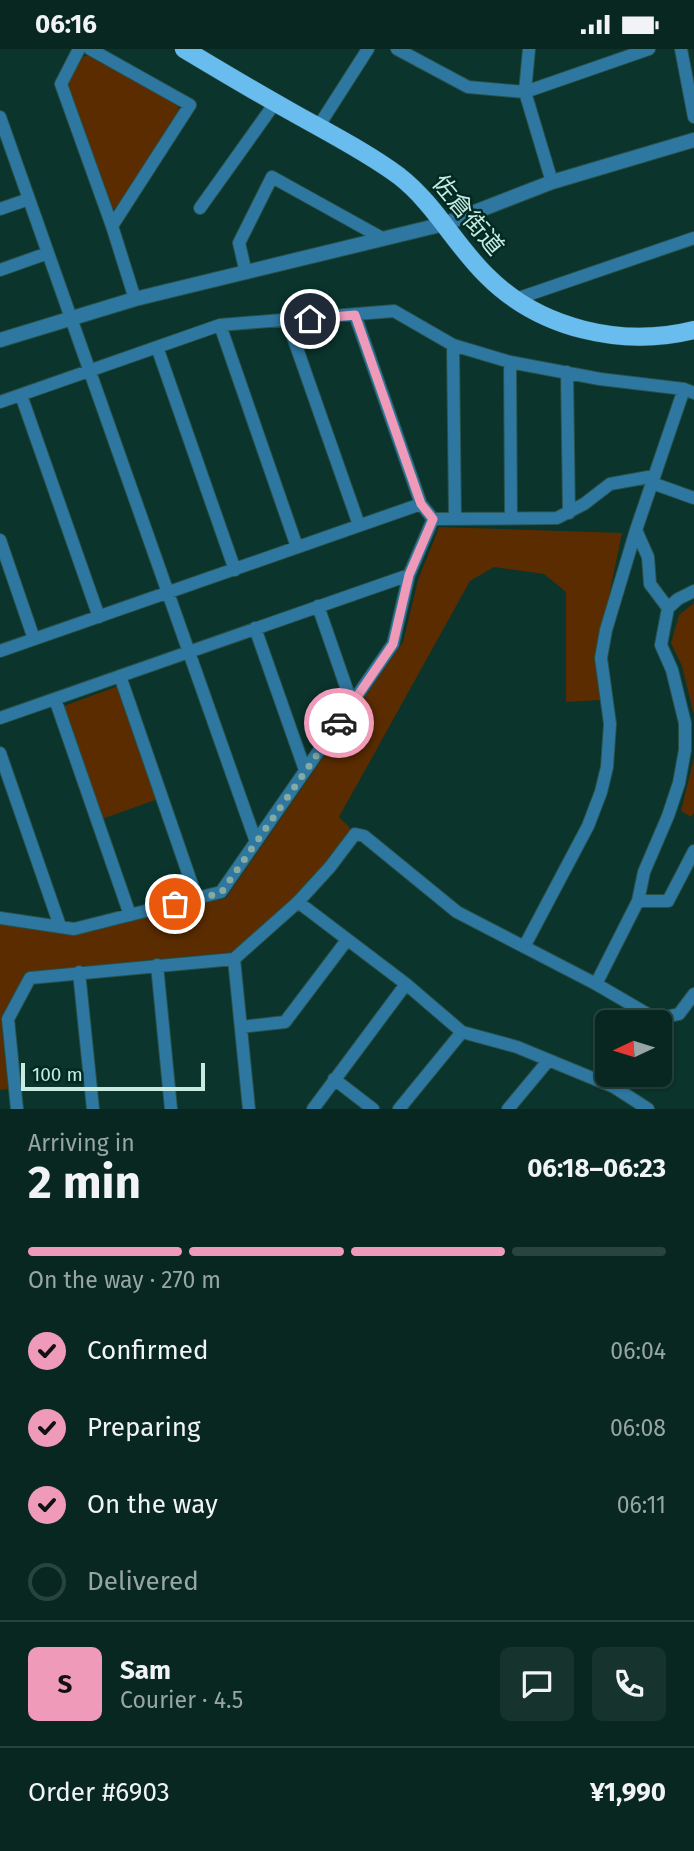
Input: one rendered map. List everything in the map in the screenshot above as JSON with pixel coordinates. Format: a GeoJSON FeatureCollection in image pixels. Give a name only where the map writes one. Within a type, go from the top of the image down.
{"type":"FeatureCollection","features":[{"type":"Feature","properties":{"kind":"main road","name":"佐倉街道"},"geometry":{"type":"LineString","coordinates":[[184,49],[368,155],[398,176],[421,194],[486,275],[513,300],[534,313],[596,332],[637,338],[674,335],[694,330]]}},
{"type":"Feature","properties":{"kind":"street"},"geometry":{"type":"LineString","coordinates":[[79,49],[61,84],[135,299]]}},
{"type":"Feature","properties":{"kind":"street"},"geometry":{"type":"LineString","coordinates":[[90,49],[190,106],[112,226]]}},
{"type":"Feature","properties":{"kind":"street"},"geometry":{"type":"LineString","coordinates":[[318,127],[368,49]]}},
{"type":"Feature","properties":{"kind":"street"},"geometry":{"type":"LineString","coordinates":[[397,49],[468,87],[525,92],[649,49]]}},
{"type":"Feature","properties":{"kind":"street"},"geometry":{"type":"LineString","coordinates":[[529,49],[525,92],[552,183]]}},
{"type":"Feature","properties":{"kind":"street"},"geometry":{"type":"LineString","coordinates":[[681,49],[691,82],[694,117]]}},
{"type":"Feature","properties":{"kind":"street"},"geometry":{"type":"LineString","coordinates":[[200,208],[275,103]]}},
{"type":"Feature","properties":{"kind":"street"},"geometry":{"type":"LineString","coordinates":[[0,117],[5,144],[29,199],[256,842]]}},
{"type":"Feature","properties":{"kind":"street"},"geometry":{"type":"LineString","coordinates":[[0,340],[135,299],[444,224],[552,183],[694,140]]}},
{"type":"Feature","properties":{"kind":"street"},"geometry":{"type":"LineString","coordinates":[[246,273],[239,243],[272,177],[382,238]]}},
{"type":"Feature","properties":{"kind":"street"},"geometry":{"type":"LineString","coordinates":[[0,209],[29,199]]}},
{"type":"Feature","properties":{"kind":"street"},"geometry":{"type":"LineString","coordinates":[[513,300],[694,238]]}},
{"type":"Feature","properties":{"kind":"street"},"geometry":{"type":"LineString","coordinates":[[0,270],[48,253]]}},
{"type":"Feature","properties":{"kind":"street"},"geometry":{"type":"LineString","coordinates":[[0,402],[220,325],[394,311],[453,345],[510,362],[689,391],[653,479],[606,630],[601,658],[610,724],[607,767],[601,792],[588,826],[524,947]]}},
{"type":"Feature","properties":{"kind":"street"},"geometry":{"type":"LineString","coordinates":[[355,315],[421,504],[433,519]]}},
{"type":"Feature","properties":{"kind":"street"},"geometry":{"type":"LineString","coordinates":[[287,320],[359,525]]}},
{"type":"Feature","properties":{"kind":"street"},"geometry":{"type":"LineString","coordinates":[[220,325],[297,547]]}},
{"type":"Feature","properties":{"kind":"street"},"geometry":{"type":"LineString","coordinates":[[453,345],[455,518]]}},
{"type":"Feature","properties":{"kind":"street"},"geometry":{"type":"LineString","coordinates":[[157,347],[235,570]]}},
{"type":"Feature","properties":{"kind":"street"},"geometry":{"type":"LineString","coordinates":[[510,362],[511,518]]}},
{"type":"Feature","properties":{"kind":"street"},"geometry":{"type":"LineString","coordinates":[[567,372],[569,513]]}},
{"type":"Feature","properties":{"kind":"street"},"geometry":{"type":"LineString","coordinates":[[21,395],[99,617]]}},
{"type":"Feature","properties":{"kind":"street"},"geometry":{"type":"LineString","coordinates":[[433,519],[557,518],[569,513],[610,484],[653,479],[694,498]]}},
{"type":"Feature","properties":{"kind":"street"},"geometry":{"type":"LineString","coordinates":[[0,651],[421,504]]}},
{"type":"Feature","properties":{"kind":"street"},"geometry":{"type":"LineString","coordinates":[[0,919],[74,929],[221,893],[393,644],[409,575],[433,519]]}},
{"type":"Feature","properties":{"kind":"street"},"geometry":{"type":"LineString","coordinates":[[636,530],[648,557],[650,584],[668,608]]}},
{"type":"Feature","properties":{"kind":"street"},"geometry":{"type":"LineString","coordinates":[[0,540],[34,639]]}},
{"type":"Feature","properties":{"kind":"street"},"geometry":{"type":"LineString","coordinates":[[0,718],[409,575]]}},
{"type":"Feature","properties":{"kind":"street"},"geometry":{"type":"LineString","coordinates":[[596,984],[638,901],[644,872],[679,783],[685,750],[685,723],[680,698],[661,645],[668,608],[694,591]]}},
{"type":"Feature","properties":{"kind":"street"},"geometry":{"type":"LineString","coordinates":[[318,606],[352,704]]}},
{"type":"Feature","properties":{"kind":"street"},"geometry":{"type":"LineString","coordinates":[[255,628],[305,770]]}},
{"type":"Feature","properties":{"kind":"street"},"geometry":{"type":"LineString","coordinates":[[120,676],[197,898]]}},
{"type":"Feature","properties":{"kind":"street"},"geometry":{"type":"LineString","coordinates":[[55,699],[130,915]]}},
{"type":"Feature","properties":{"kind":"street"},"geometry":{"type":"LineString","coordinates":[[0,753],[60,926]]}},
{"type":"Feature","properties":{"kind":"street"},"geometry":{"type":"LineString","coordinates":[[17,1109],[9,1019],[30,978],[234,959],[298,902],[355,834],[364,837],[414,875],[457,912],[596,984],[637,1010]]}},
{"type":"Feature","properties":{"kind":"street"},"geometry":{"type":"LineString","coordinates":[[638,901],[668,901],[694,851]]}},
{"type":"Feature","properties":{"kind":"street"},"geometry":{"type":"LineString","coordinates":[[298,902],[406,984],[462,1032],[516,1047],[595,1080]]}},
{"type":"Feature","properties":{"kind":"street"},"geometry":{"type":"LineString","coordinates":[[241,1027],[285,1022],[347,940]]}},
{"type":"Feature","properties":{"kind":"street"},"geometry":{"type":"LineString","coordinates":[[234,959],[249,1109]]}},
{"type":"Feature","properties":{"kind":"street"},"geometry":{"type":"LineString","coordinates":[[157,965],[171,1109]]}},
{"type":"Feature","properties":{"kind":"street"},"geometry":{"type":"LineString","coordinates":[[79,972],[93,1109]]}},
{"type":"Feature","properties":{"kind":"street"},"geometry":{"type":"LineString","coordinates":[[313,1109],[406,984]]}},
{"type":"Feature","properties":{"kind":"street"},"geometry":{"type":"LineString","coordinates":[[672,1016],[679,1014],[694,994]]}},
{"type":"Feature","properties":{"kind":"street"},"geometry":{"type":"LineString","coordinates":[[399,1109],[462,1032]]}},
{"type":"Feature","properties":{"kind":"street"},"geometry":{"type":"LineString","coordinates":[[508,1109],[548,1061]]}},
{"type":"Feature","properties":{"kind":"street"},"geometry":{"type":"LineString","coordinates":[[334,1079],[373,1109]]}},
{"type":"Feature","properties":{"kind":"street"},"geometry":{"type":"LineString","coordinates":[[614,1087],[633,1105],[648,1109]]}},
{"type":"Feature","properties":{"kind":"shaded area"},"geometry":{"type":"Polygon","coordinates":[[[91,54],[178,105],[180,115],[119,210],[109,207],[67,85],[83,57],[91,54]]]}},
{"type":"Feature","properties":{"kind":"shaded area"},"geometry":{"type":"Polygon","coordinates":[[[439,527],[622,533],[597,655],[600,700],[566,702],[566,592],[544,574],[494,567],[470,581],[339,817],[352,830],[295,898],[233,952],[26,972],[1,1018],[8,1089],[0,1090],[0,925],[74,934],[226,898],[403,642],[418,580],[439,527]]]}},
{"type":"Feature","properties":{"kind":"shaded area"},"geometry":{"type":"Polygon","coordinates":[[[694,603],[694,715],[682,666],[671,643],[679,615],[694,603]]]}},
{"type":"Feature","properties":{"kind":"shaded area"},"geometry":{"type":"Polygon","coordinates":[[[118,686],[158,799],[102,819],[64,706],[118,686]]]}},
{"type":"Feature","properties":{"kind":"shaded area"},"geometry":{"type":"Polygon","coordinates":[[[694,758],[694,813],[691,817],[681,811],[694,758]]]}},
{"type":"Feature","properties":{"kind":"way so far"},"geometry":{"type":"LineString","coordinates":[[175,904],[221,893],[339,723]]}},
{"type":"Feature","properties":{"kind":"route"},"geometry":{"type":"LineString","coordinates":[[310,319],[355,315],[421,504],[433,519],[409,575],[393,644],[339,723]]}}]}
